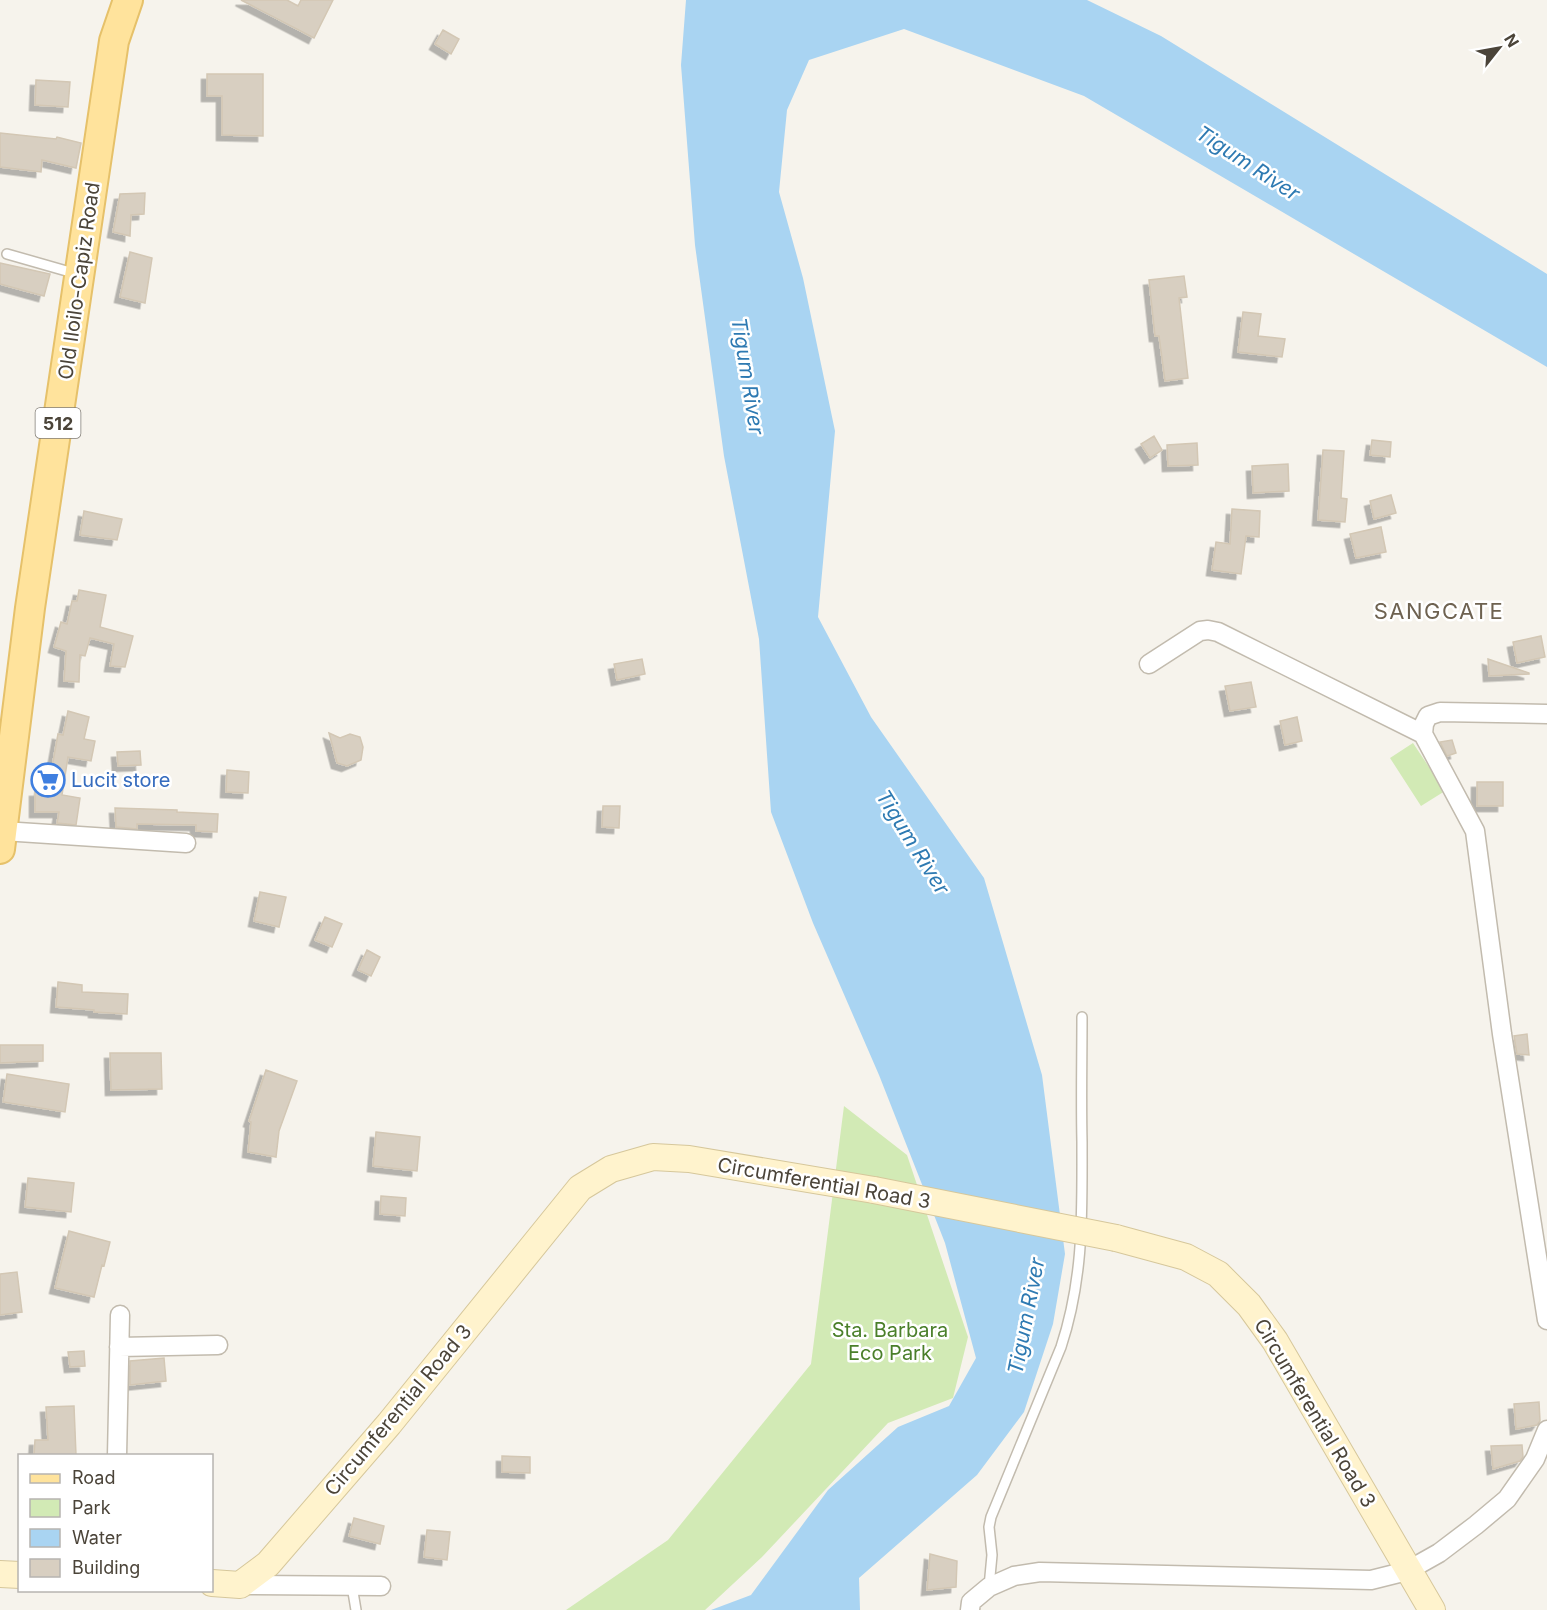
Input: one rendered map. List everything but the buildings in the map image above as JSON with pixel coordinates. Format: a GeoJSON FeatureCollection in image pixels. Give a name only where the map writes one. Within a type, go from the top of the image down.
{"type":"FeatureCollection","features":[{"type":"Feature","properties":{"kind":"main road","name":"Old Iloilo-Capiz Road"},"geometry":{"type":"LineString","coordinates":[[2,840],[30,608],[114,41],[128,0]]}},
{"type":"Feature","properties":{"kind":"main road","name":"Circumferential Road 3"},"geometry":{"type":"LineString","coordinates":[[240,1585],[268,1564],[389,1424],[580,1188],[611,1169],[653,1157],[689,1159],[873,1190],[1116,1238],[1186,1257],[1218,1274],[1249,1305],[1275,1341],[1432,1610]]}},
{"type":"Feature","properties":{"kind":"main road"},"geometry":{"type":"LineString","coordinates":[[0,1574],[18,1575]]}},
{"type":"Feature","properties":{"kind":"main road"},"geometry":{"type":"LineString","coordinates":[[213,1583],[240,1585]]}},
{"type":"Feature","properties":{"kind":"street"},"geometry":{"type":"LineString","coordinates":[[1149,664],[1200,631],[1218,632],[1423,734]]}},
{"type":"Feature","properties":{"kind":"street"},"geometry":{"type":"LineString","coordinates":[[1547,714],[1440,712],[1428,716],[1423,734],[1475,831],[1502,1034],[1543,1261],[1547,1320]]}},
{"type":"Feature","properties":{"kind":"street"},"geometry":{"type":"LineString","coordinates":[[2,840],[186,843]]}},
{"type":"Feature","properties":{"kind":"street"},"geometry":{"type":"LineString","coordinates":[[117,1454],[120,1315]]}},
{"type":"Feature","properties":{"kind":"street"},"geometry":{"type":"LineString","coordinates":[[119,1347],[218,1345]]}},
{"type":"Feature","properties":{"kind":"street"},"geometry":{"type":"LineString","coordinates":[[970,1610],[971,1602],[989,1587],[1014,1576],[1040,1572],[1371,1580],[1408,1570],[1439,1553],[1476,1526],[1507,1499],[1535,1460],[1547,1430]]}},
{"type":"Feature","properties":{"kind":"street"},"geometry":{"type":"LineString","coordinates":[[240,1585],[381,1586]]}},
{"type":"Feature","properties":{"kind":"lane"},"geometry":{"type":"LineString","coordinates":[[7,254],[80,274]]}},
{"type":"Feature","properties":{"kind":"lane"},"geometry":{"type":"LineString","coordinates":[[989,1587],[992,1555],[989,1527],[991,1517],[1060,1347],[1076,1289],[1082,1227],[1082,1017]]}},
{"type":"Feature","properties":{"kind":"lane"},"geometry":{"type":"LineString","coordinates":[[352,1586],[356,1610]]}},
{"type":"Feature","properties":{"kind":"green space"},"geometry":{"type":"Polygon","coordinates":[[[1413,743],[1445,791],[1421,806],[1390,758],[1413,743]]]}},
{"type":"Feature","properties":{"kind":"green space","name":"Sta. Barbara Eco Park"},"geometry":{"type":"Polygon","coordinates":[[[844,1106],[907,1155],[968,1337],[953,1398],[888,1423],[762,1557],[705,1610],[566,1610],[668,1540],[811,1364],[844,1106]]]}},
{"type":"Feature","properties":{"kind":"water","name":"Tigum River"},"geometry":{"type":"Polygon","coordinates":[[[686,0],[1087,0],[1161,36],[1547,274],[1547,367],[1084,96],[904,29],[809,60],[787,110],[779,192],[803,278],[835,431],[818,617],[871,717],[984,878],[1042,1075],[1065,1254],[1053,1324],[1024,1412],[977,1475],[859,1578],[860,1610],[711,1610],[751,1595],[828,1490],[898,1427],[949,1406],[976,1358],[945,1243],[879,1075],[813,923],[771,812],[759,639],[724,456],[695,245],[681,65],[686,0]]]}},
{"type":"Feature","properties":{"kind":"place","name":"Lucit store"},"geometry":{"type":"Point","coordinates":[48,780]}},
{"type":"Feature","properties":{"kind":"district","name":"SANGCATE"},"geometry":{"type":"Point","coordinates":[1439,611]}}]}
